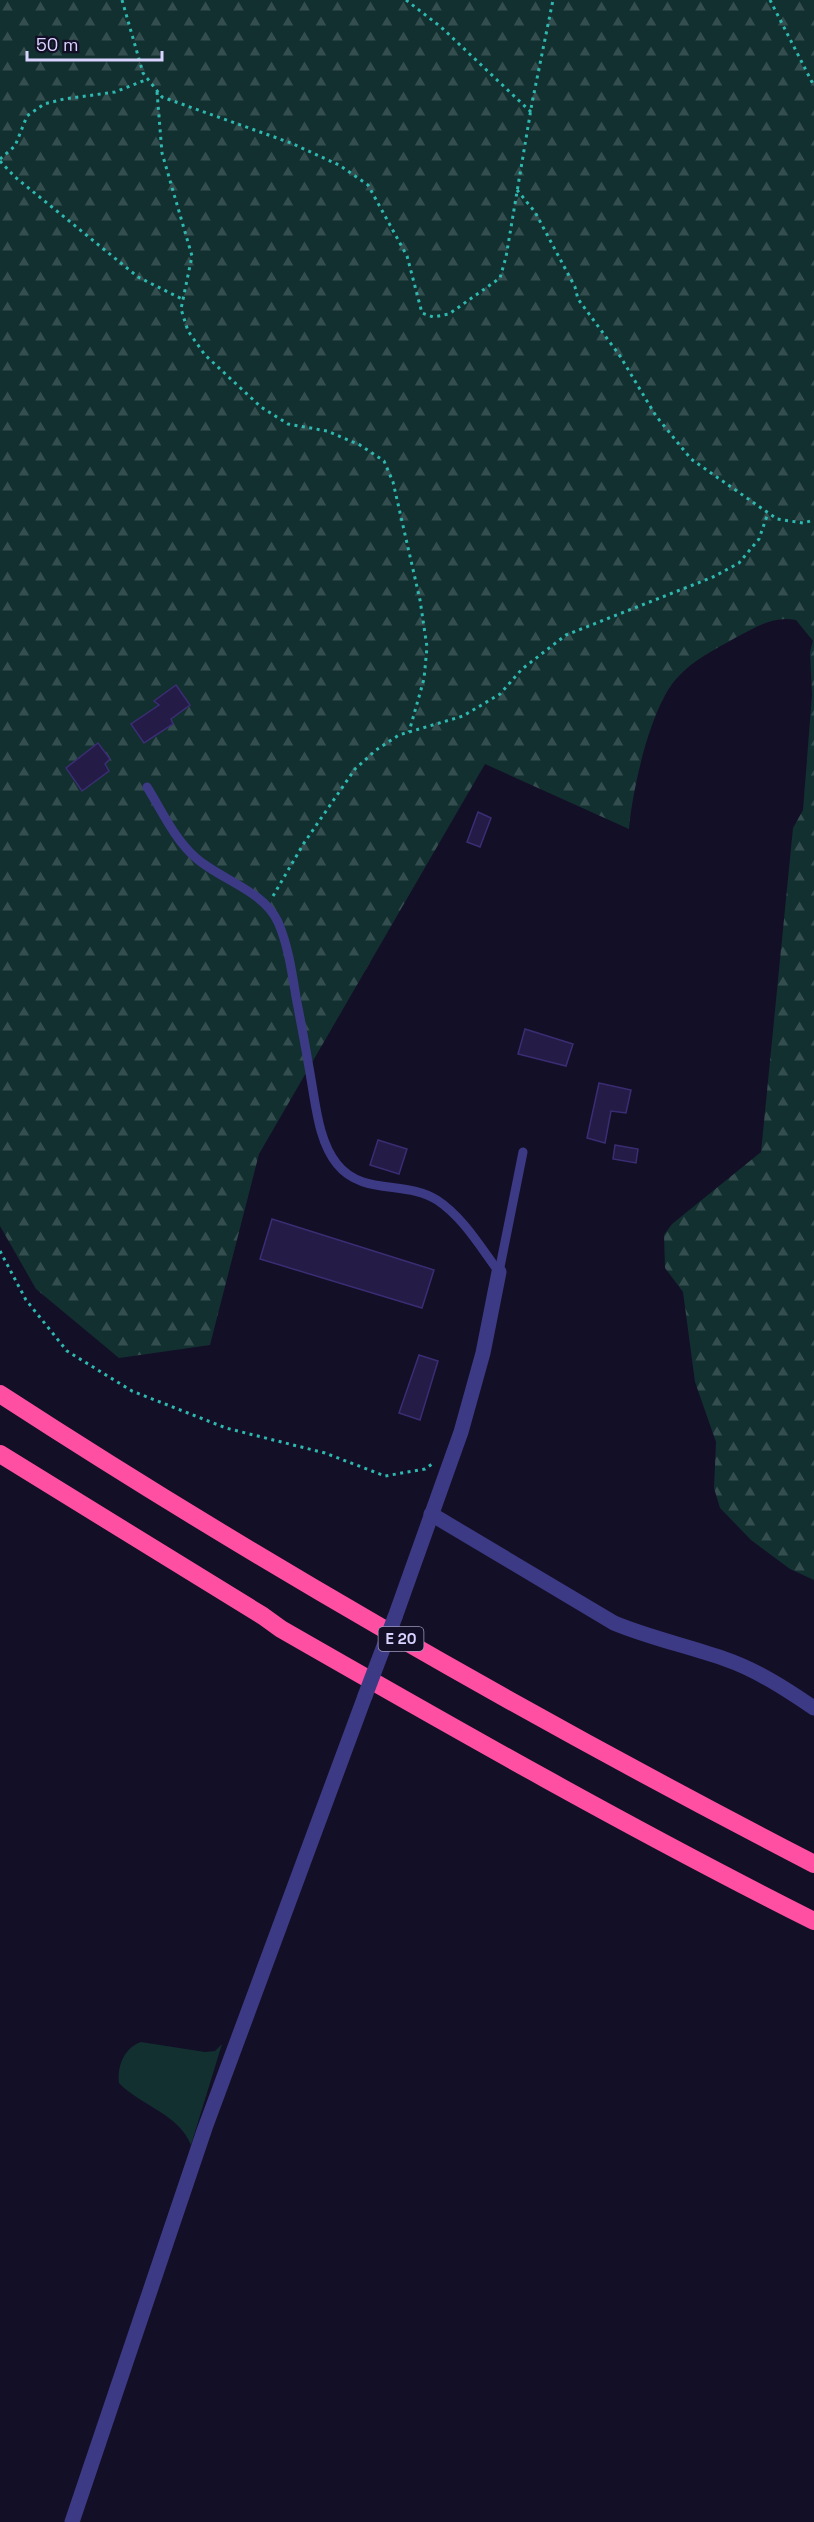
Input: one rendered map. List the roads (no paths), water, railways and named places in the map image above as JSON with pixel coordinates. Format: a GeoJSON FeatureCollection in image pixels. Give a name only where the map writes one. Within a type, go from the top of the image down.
{"type":"FeatureCollection","features":[{"type":"Feature","properties":{"kind":"highway","name":"E 20"},"geometry":{"type":"LineString","coordinates":[[0,1394],[247,1548],[471,1680],[689,1800],[814,1864]]}},
{"type":"Feature","properties":{"kind":"highway"},"geometry":{"type":"LineString","coordinates":[[0,1454],[281,1629],[447,1725],[663,1843],[814,1921]]}},
{"type":"Feature","properties":{"kind":"street"},"geometry":{"type":"LineString","coordinates":[[72,2522],[205,2128],[395,1617],[454,1451],[483,1353],[500,1272]]}},
{"type":"Feature","properties":{"kind":"street"},"geometry":{"type":"LineString","coordinates":[[431,1514],[614,1623],[640,1634],[744,1667],[791,1692],[814,1708]]}},
{"type":"Feature","properties":{"kind":"lane"},"geometry":{"type":"LineString","coordinates":[[147,787],[184,847],[211,870],[266,907],[277,919],[285,942],[317,1111],[326,1146],[336,1164],[346,1174],[361,1182],[381,1188],[421,1193],[436,1200],[454,1215],[500,1272]]}},
{"type":"Feature","properties":{"kind":"lane"},"geometry":{"type":"LineString","coordinates":[[500,1272],[523,1152]]}}]}
